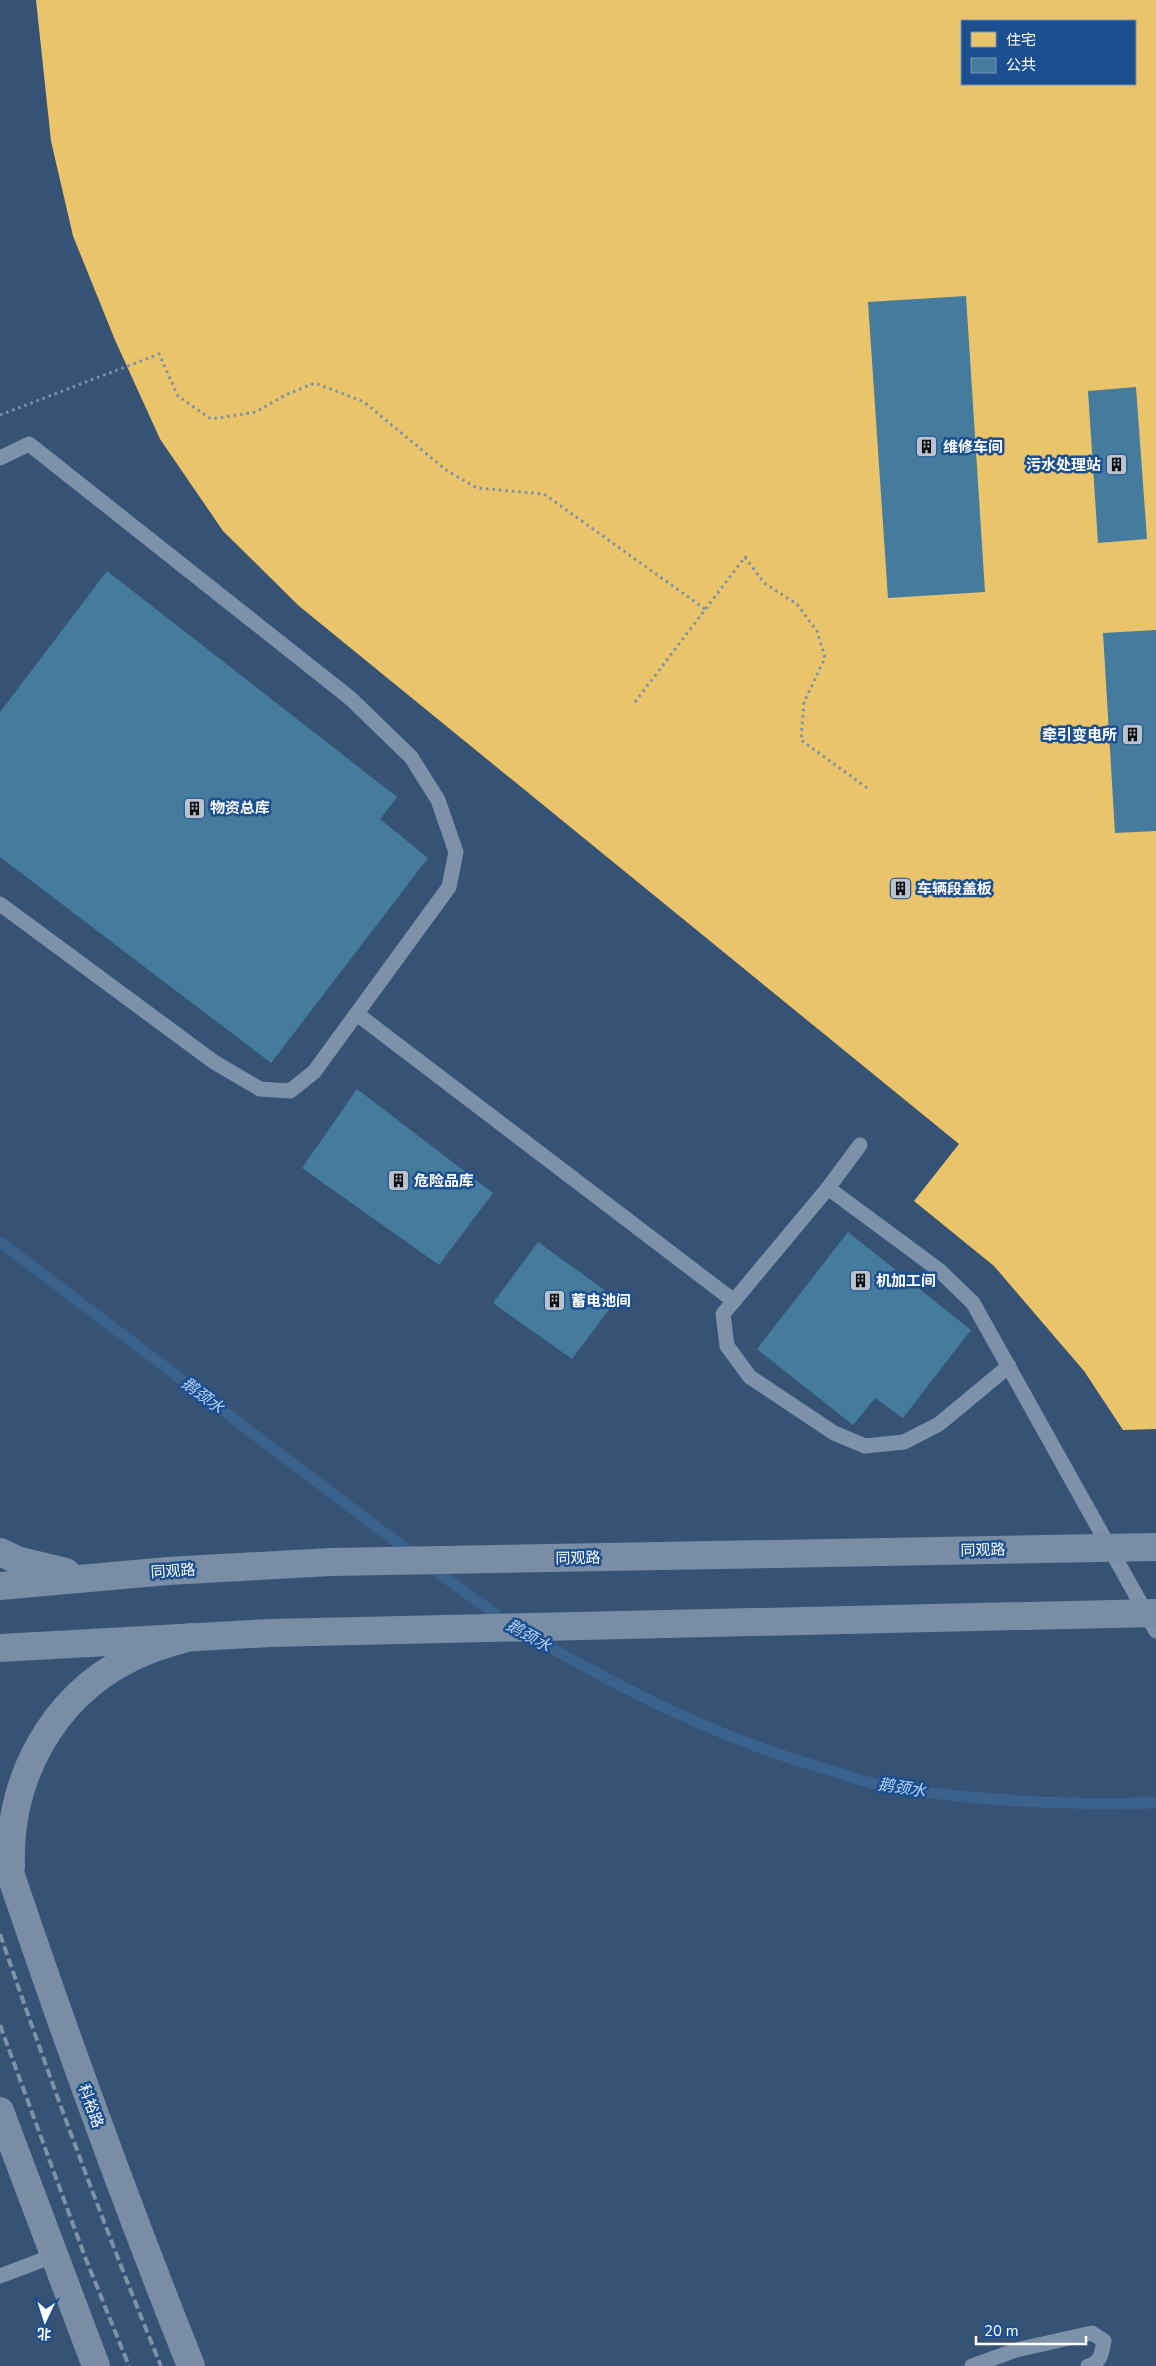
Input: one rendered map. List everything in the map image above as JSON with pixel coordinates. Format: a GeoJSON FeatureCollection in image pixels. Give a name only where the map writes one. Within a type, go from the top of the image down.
{"type":"FeatureCollection","features":[{"type":"Feature","properties":{"kind":"street","name":"同观路"},"geometry":{"type":"LineString","coordinates":[[0,1586],[168,1571],[330,1562],[1156,1547]]}},
{"type":"Feature","properties":{"kind":"street"},"geometry":{"type":"LineString","coordinates":[[0,1552],[17,1560],[50,1569],[83,1575],[118,1575]]}},
{"type":"Feature","properties":{"kind":"street"},"geometry":{"type":"LineString","coordinates":[[0,1648],[270,1633],[1156,1613]]}},
{"type":"Feature","properties":{"kind":"street"},"geometry":{"type":"LineString","coordinates":[[11,1877],[10,1844],[14,1812],[23,1780],[36,1750],[53,1723],[75,1697],[107,1672],[128,1659],[158,1646],[190,1637]]}},
{"type":"Feature","properties":{"kind":"street","name":"科裕路"},"geometry":{"type":"LineString","coordinates":[[0,1843],[65,2035],[140,2237],[191,2366]]}},
{"type":"Feature","properties":{"kind":"street"},"geometry":{"type":"LineString","coordinates":[[0,2111],[96,2366]]}},
{"type":"Feature","properties":{"kind":"lane"},"geometry":{"type":"LineString","coordinates":[[0,458],[29,444],[350,698],[411,756],[438,800],[456,852],[449,887],[314,1072],[290,1091],[260,1089],[214,1062],[0,904]]}},
{"type":"Feature","properties":{"kind":"lane"},"geometry":{"type":"LineString","coordinates":[[357,1014],[734,1301]]}},
{"type":"Feature","properties":{"kind":"lane"},"geometry":{"type":"LineString","coordinates":[[860,1145],[828,1188],[723,1314],[727,1346],[750,1377],[834,1433],[865,1446],[904,1442],[939,1424],[1009,1366]]}},
{"type":"Feature","properties":{"kind":"lane"},"geometry":{"type":"LineString","coordinates":[[828,1188],[939,1270],[973,1303],[1156,1631]]}},
{"type":"Feature","properties":{"kind":"lane"},"geometry":{"type":"LineString","coordinates":[[0,2276],[53,2256]]}},
{"type":"Feature","properties":{"kind":"lane"},"geometry":{"type":"LineString","coordinates":[[972,2366],[1016,2350],[1092,2333],[1104,2340],[1101,2357],[1088,2366]]}},
{"type":"Feature","properties":{"kind":"path"},"geometry":{"type":"LineString","coordinates":[[0,415],[159,354],[178,396],[212,419],[256,412],[285,395],[315,383],[364,402],[446,470],[477,488],[544,494],[706,609]]}},
{"type":"Feature","properties":{"kind":"path"},"geometry":{"type":"LineString","coordinates":[[635,702],[745,557],[764,583],[797,604],[817,631],[825,658],[804,702],[801,740],[870,790]]}},
{"type":"Feature","properties":{"kind":"building: 住宅","name":"车辆段盖板"},"geometry":{"type":"Polygon","coordinates":[[[36,0],[1156,0],[1156,1429],[1123,1430],[1084,1371],[994,1266],[914,1201],[959,1144],[299,606],[223,531],[160,439],[115,340],[73,236],[51,141],[36,0]]]}},
{"type":"Feature","properties":{"kind":"building: 公共","name":"维修车间"},"geometry":{"type":"Polygon","coordinates":[[[966,296],[985,592],[888,598],[868,302],[966,296]]]}},
{"type":"Feature","properties":{"kind":"building: 公共","name":"污水处理站"},"geometry":{"type":"Polygon","coordinates":[[[1136,387],[1147,539],[1098,543],[1088,391],[1136,387]]]}},
{"type":"Feature","properties":{"kind":"building: 公共","name":"物资总库"},"geometry":{"type":"Polygon","coordinates":[[[107,571],[397,797],[380,819],[428,858],[271,1063],[0,857],[0,712],[107,571]]]}},
{"type":"Feature","properties":{"kind":"building: 公共","name":"牵引变电所"},"geometry":{"type":"Polygon","coordinates":[[[1156,630],[1156,831],[1115,833],[1103,633],[1156,630]]]}},
{"type":"Feature","properties":{"kind":"building: 公共","name":"危险品库"},"geometry":{"type":"Polygon","coordinates":[[[357,1089],[493,1193],[439,1265],[302,1168],[357,1089]]]}},
{"type":"Feature","properties":{"kind":"building: 公共","name":"机加工间"},"geometry":{"type":"Polygon","coordinates":[[[848,1232],[971,1330],[903,1418],[875,1398],[853,1425],[757,1349],[848,1232]]]}},
{"type":"Feature","properties":{"kind":"building: 公共","name":"蓄电池间"},"geometry":{"type":"Polygon","coordinates":[[[538,1242],[617,1299],[572,1359],[493,1303],[538,1242]]]}},
{"type":"Feature","properties":{"kind":"waterway","name":"鹅颈水"},"geometry":{"type":"LineString","coordinates":[[0,1242],[415,1556]]}},
{"type":"Feature","properties":{"kind":"waterway","name":"鹅颈水"},"geometry":{"type":"LineString","coordinates":[[428,1565],[506,1622]]}},
{"type":"Feature","properties":{"kind":"waterway","name":"鹅颈水"},"geometry":{"type":"LineString","coordinates":[[527,1634],[635,1693],[709,1728],[786,1757],[884,1786],[951,1795],[1020,1801],[1156,1803]]}},
{"type":"Feature","properties":{"kind":"railway"},"geometry":{"type":"LineString","coordinates":[[0,1934],[78,2152],[161,2366]]}},
{"type":"Feature","properties":{"kind":"railway"},"geometry":{"type":"LineString","coordinates":[[0,2025],[85,2257],[129,2366]]}},
{"type":"Feature","properties":{"kind":"place","name":"维修车间"},"geometry":{"type":"Point","coordinates":[927,447]}},
{"type":"Feature","properties":{"kind":"place","name":"污水处理站"},"geometry":{"type":"Point","coordinates":[1117,465]}},
{"type":"Feature","properties":{"kind":"place","name":"牵引变电所"},"geometry":{"type":"Point","coordinates":[1133,735]}},
{"type":"Feature","properties":{"kind":"place","name":"物资总库"},"geometry":{"type":"Point","coordinates":[194,808]}},
{"type":"Feature","properties":{"kind":"place","name":"车辆段盖板"},"geometry":{"type":"Point","coordinates":[901,889]}},
{"type":"Feature","properties":{"kind":"place","name":"危险品库"},"geometry":{"type":"Point","coordinates":[398,1181]}},
{"type":"Feature","properties":{"kind":"place","name":"机加工间"},"geometry":{"type":"Point","coordinates":[860,1281]}},
{"type":"Feature","properties":{"kind":"place","name":"蓄电池间"},"geometry":{"type":"Point","coordinates":[555,1301]}}]}
